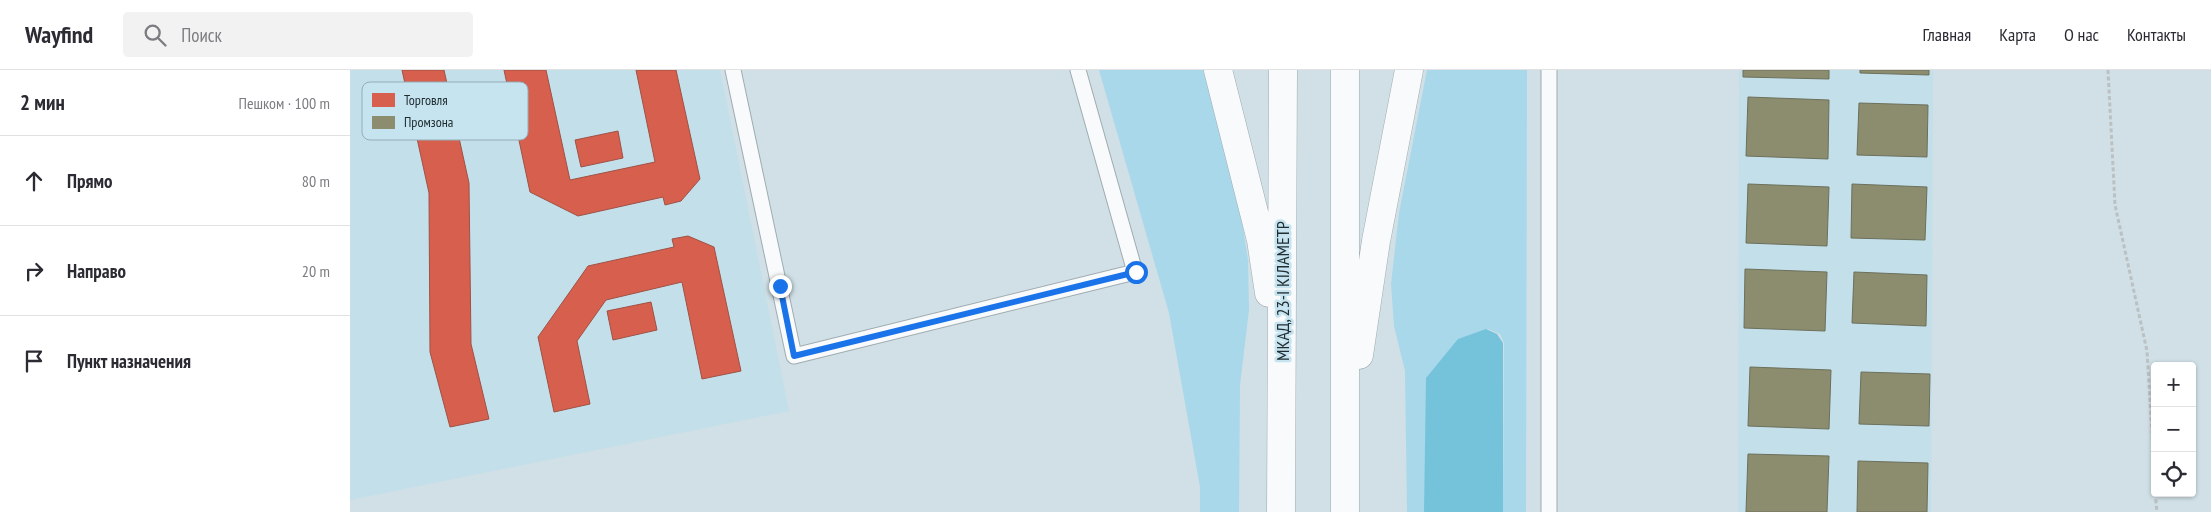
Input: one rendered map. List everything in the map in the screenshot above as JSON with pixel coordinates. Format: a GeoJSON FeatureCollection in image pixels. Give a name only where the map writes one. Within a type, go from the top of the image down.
{"type":"FeatureCollection","features":[{"type":"Feature","properties":{"kind":"highway"},"geometry":{"type":"LineString","coordinates":[[1218,70],[1261,240],[1282,374]]}},
{"type":"Feature","properties":{"kind":"highway","name":"МКАД, 23-І КІЛАМЕТР"},"geometry":{"type":"LineString","coordinates":[[1281,512],[1283,70]]}},
{"type":"Feature","properties":{"kind":"highway"},"geometry":{"type":"LineString","coordinates":[[1345,70],[1345,512]]}},
{"type":"Feature","properties":{"kind":"highway"},"geometry":{"type":"LineString","coordinates":[[1346,440],[1376,241],[1410,70]]}},
{"type":"Feature","properties":{"kind":"lane"},"geometry":{"type":"LineString","coordinates":[[733,70],[794,356],[1136,272],[1078,70]]}},
{"type":"Feature","properties":{"kind":"lane"},"geometry":{"type":"LineString","coordinates":[[1548,70],[1549,512]]}},
{"type":"Feature","properties":{"kind":"path"},"geometry":{"type":"LineString","coordinates":[[2108,70],[2115,205],[2147,351],[2153,452]]}},
{"type":"Feature","properties":{"kind":"path"},"geometry":{"type":"LineString","coordinates":[[2156,497],[2157,512]]}},
{"type":"Feature","properties":{"kind":"shaded area"},"geometry":{"type":"Polygon","coordinates":[[[350,70],[720,70],[789,411],[350,500],[350,70]]]}},
{"type":"Feature","properties":{"kind":"shaded area"},"geometry":{"type":"Polygon","coordinates":[[[1099,70],[1203,70],[1237,189],[1248,260],[1249,310],[1240,385],[1239,512],[1200,512],[1200,487],[1169,313],[1099,70]]]}},
{"type":"Feature","properties":{"kind":"shaded area"},"geometry":{"type":"Polygon","coordinates":[[[1427,70],[1527,70],[1526,512],[1503,512],[1504,343],[1500,334],[1488,329],[1461,338],[1427,378],[1426,512],[1407,512],[1405,371],[1394,326],[1391,284],[1399,213],[1427,70]]]}},
{"type":"Feature","properties":{"kind":"shaded area"},"geometry":{"type":"Polygon","coordinates":[[[1739,70],[1933,70],[1931,512],[1738,512],[1739,70]]]}},
{"type":"Feature","properties":{"kind":"shaded area"},"geometry":{"type":"Polygon","coordinates":[[[1486,329],[1497,334],[1503,343],[1503,512],[1424,512],[1426,378],[1458,339],[1486,329]]]}},
{"type":"Feature","properties":{"kind":"building: Торговля"},"geometry":{"type":"Polygon","coordinates":[[[402,70],[444,70],[447,82],[405,82],[402,70]]]}},
{"type":"Feature","properties":{"kind":"building: Торговля"},"geometry":{"type":"Polygon","coordinates":[[[504,70],[546,70],[570,180],[655,162],[636,70],[676,70],[700,179],[681,201],[665,205],[663,197],[578,216],[530,192],[519,140],[528,140],[528,82],[507,82],[504,70]]]}},
{"type":"Feature","properties":{"kind":"building: Торговля"},"geometry":{"type":"Polygon","coordinates":[[[618,131],[623,158],[581,167],[575,140],[618,131]]]}},
{"type":"Feature","properties":{"kind":"building: Торговля"},"geometry":{"type":"Polygon","coordinates":[[[417,140],[459,140],[469,183],[471,344],[489,419],[450,427],[430,352],[429,193],[417,140]]]}},
{"type":"Feature","properties":{"kind":"building: Торговля"},"geometry":{"type":"Polygon","coordinates":[[[688,236],[714,247],[741,371],[702,379],[682,282],[606,300],[577,341],[590,404],[554,412],[538,337],[588,266],[674,247],[672,239],[688,236]]]}},
{"type":"Feature","properties":{"kind":"building: Торговля"},"geometry":{"type":"Polygon","coordinates":[[[651,302],[657,330],[613,340],[607,311],[651,302]]]}},
{"type":"Feature","properties":{"kind":"building: Промзона"},"geometry":{"type":"Polygon","coordinates":[[[1743,70],[1829,70],[1829,79],[1743,77],[1743,70]]]}},
{"type":"Feature","properties":{"kind":"building: Промзона"},"geometry":{"type":"Polygon","coordinates":[[[1860,70],[1929,70],[1929,75],[1860,73],[1860,70]]]}},
{"type":"Feature","properties":{"kind":"building: Промзона"},"geometry":{"type":"Polygon","coordinates":[[[1748,97],[1829,100],[1828,159],[1746,156],[1748,97]]]}},
{"type":"Feature","properties":{"kind":"building: Промзона"},"geometry":{"type":"Polygon","coordinates":[[[1859,103],[1928,105],[1927,157],[1857,155],[1859,103]]]}},
{"type":"Feature","properties":{"kind":"building: Промзона"},"geometry":{"type":"Polygon","coordinates":[[[1748,184],[1829,187],[1827,246],[1746,243],[1748,184]]]}},
{"type":"Feature","properties":{"kind":"building: Промзона"},"geometry":{"type":"Polygon","coordinates":[[[1852,184],[1927,187],[1925,240],[1851,238],[1852,184]]]}},
{"type":"Feature","properties":{"kind":"building: Промзона"},"geometry":{"type":"Polygon","coordinates":[[[1745,269],[1827,272],[1825,331],[1744,328],[1745,269]]]}},
{"type":"Feature","properties":{"kind":"building: Промзона"},"geometry":{"type":"Polygon","coordinates":[[[1854,272],[1927,275],[1926,326],[1852,323],[1854,272]]]}},
{"type":"Feature","properties":{"kind":"building: Промзона"},"geometry":{"type":"Polygon","coordinates":[[[1750,367],[1831,370],[1829,429],[1748,426],[1750,367]]]}},
{"type":"Feature","properties":{"kind":"building: Промзона"},"geometry":{"type":"Polygon","coordinates":[[[1861,372],[1930,374],[1929,426],[1859,424],[1861,372]]]}},
{"type":"Feature","properties":{"kind":"building: Промзона"},"geometry":{"type":"Polygon","coordinates":[[[1748,454],[1829,456],[1827,512],[1746,512],[1748,454]]]}},
{"type":"Feature","properties":{"kind":"building: Промзона"},"geometry":{"type":"Polygon","coordinates":[[[1858,461],[1928,463],[1927,512],[1857,512],[1858,461]]]}},
{"type":"Feature","properties":{"kind":"route"},"geometry":{"type":"LineString","coordinates":[[780,286],[794,356],[1136,272]]}}]}
